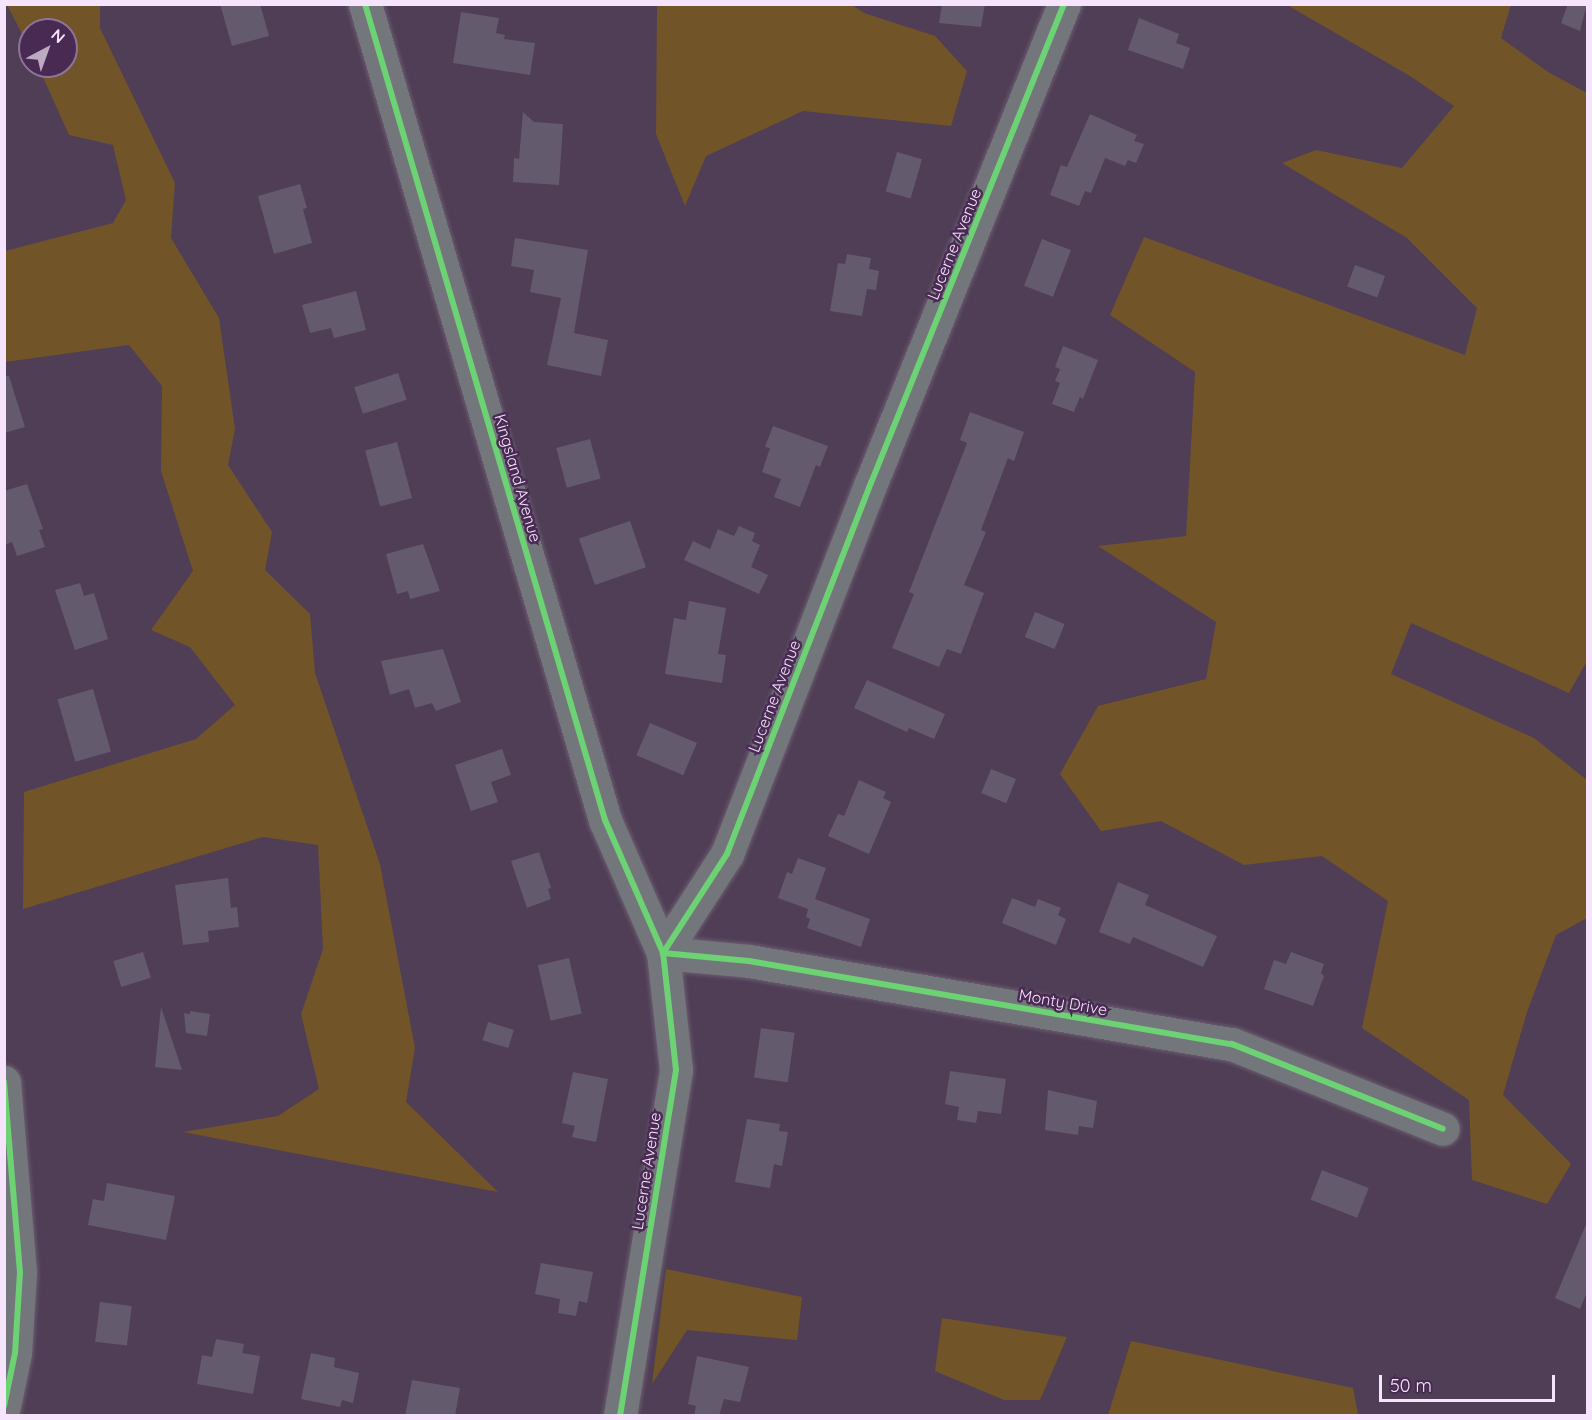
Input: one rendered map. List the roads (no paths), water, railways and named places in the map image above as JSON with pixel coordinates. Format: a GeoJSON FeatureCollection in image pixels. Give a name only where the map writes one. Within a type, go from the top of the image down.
{"type":"FeatureCollection","features":[{"type":"Feature","properties":{"kind":"street","name":"Kingsland Avenue"},"geometry":{"type":"LineString","coordinates":[[365,4],[605,820],[663,952]]}},
{"type":"Feature","properties":{"kind":"street","name":"Lucerne Avenue"},"geometry":{"type":"LineString","coordinates":[[620,1416],[676,1070],[663,952],[728,854],[871,483],[1064,4]]}},
{"type":"Feature","properties":{"kind":"street","name":"Monty Drive"},"geometry":{"type":"LineString","coordinates":[[663,952],[749,961],[1232,1044],[1443,1129]]}},
{"type":"Feature","properties":{"kind":"street"},"geometry":{"type":"LineString","coordinates":[[4,1082],[21,1272],[15,1353],[4,1406]]}}]}
